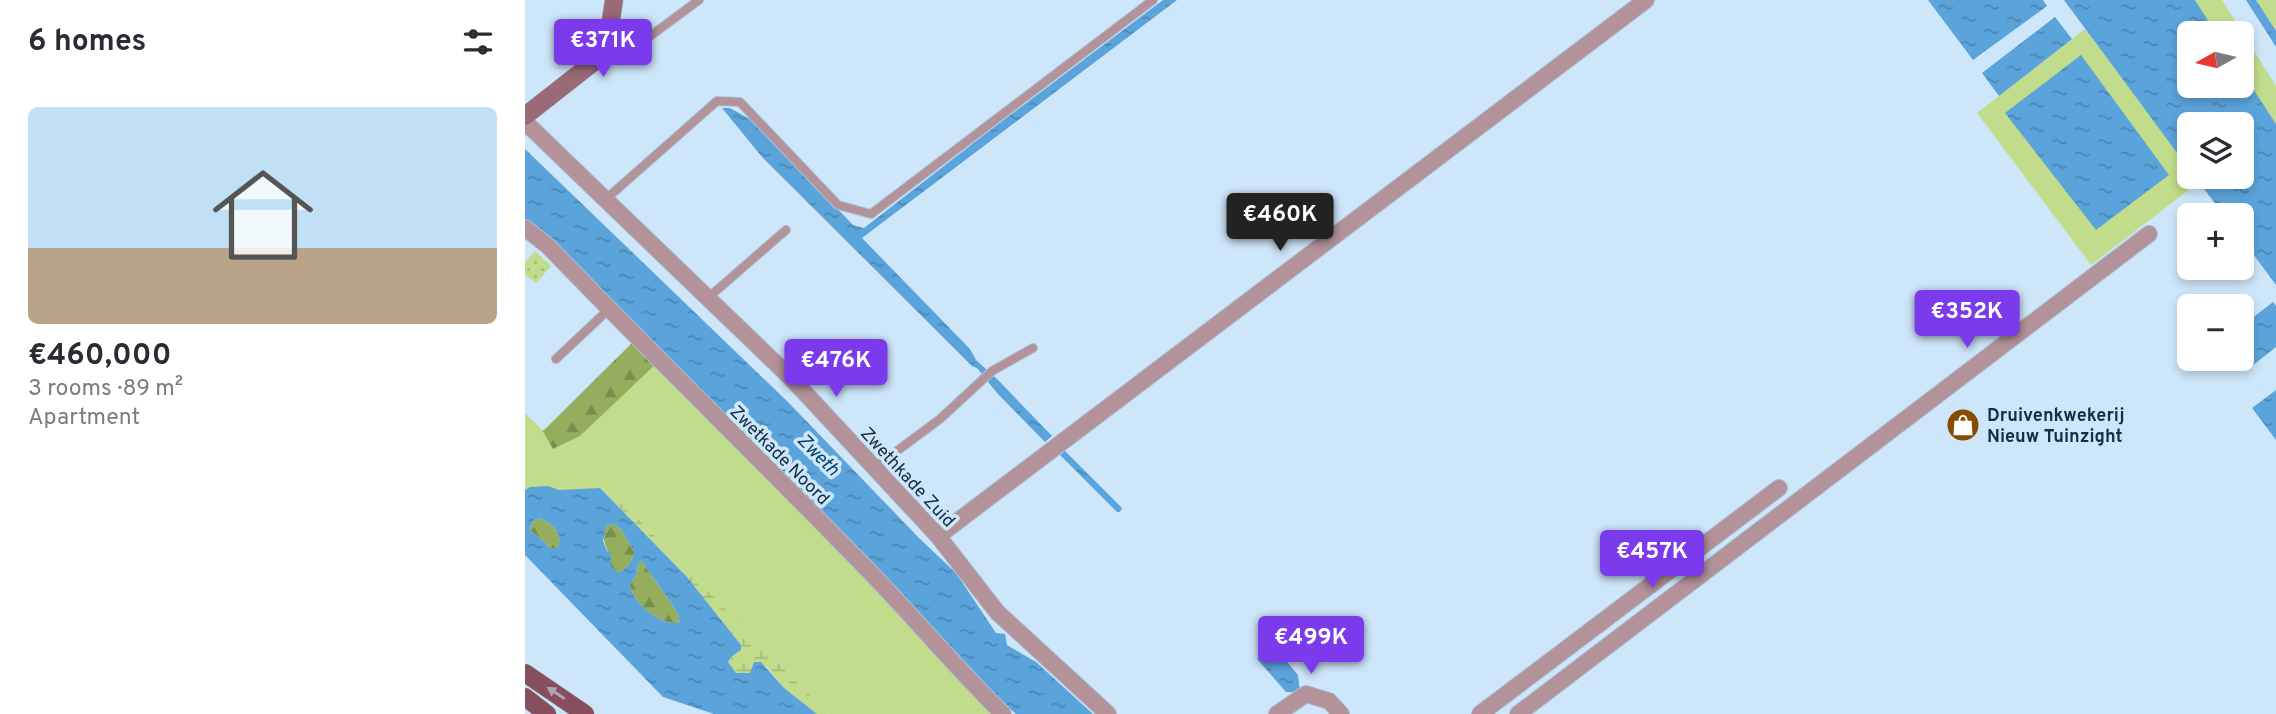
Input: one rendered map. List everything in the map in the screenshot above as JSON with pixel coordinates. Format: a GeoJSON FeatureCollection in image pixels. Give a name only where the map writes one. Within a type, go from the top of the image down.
{"type":"FeatureCollection","features":[{"type":"Feature","properties":{"kind":"main road"},"geometry":{"type":"LineString","coordinates":[[525,673],[585,714]]}},
{"type":"Feature","properties":{"kind":"main road"},"geometry":{"type":"LineString","coordinates":[[525,697],[547,714]]}},
{"type":"Feature","properties":{"kind":"street"},"geometry":{"type":"LineString","coordinates":[[525,116],[595,61],[607,46],[614,0]]}},
{"type":"Feature","properties":{"kind":"street"},"geometry":{"type":"LineString","coordinates":[[938,536],[1646,0]]}},
{"type":"Feature","properties":{"kind":"street","name":"Zwethkade Zuid"},"geometry":{"type":"LineString","coordinates":[[525,122],[792,379],[938,536],[997,612],[1108,714]]}},
{"type":"Feature","properties":{"kind":"street","name":"Zwetkade Noord"},"geometry":{"type":"LineString","coordinates":[[525,228],[548,246],[867,568],[1003,714]]}},
{"type":"Feature","properties":{"kind":"street"},"geometry":{"type":"LineString","coordinates":[[1518,714],[2149,234]]}},
{"type":"Feature","properties":{"kind":"street"},"geometry":{"type":"LineString","coordinates":[[1480,714],[1779,488]]}},
{"type":"Feature","properties":{"kind":"street"},"geometry":{"type":"LineString","coordinates":[[1277,714],[1306,694],[1329,701],[1341,714]]}},
{"type":"Feature","properties":{"kind":"lane"},"geometry":{"type":"LineString","coordinates":[[607,46],[634,48],[699,0]]}},
{"type":"Feature","properties":{"kind":"lane"},"geometry":{"type":"LineString","coordinates":[[606,199],[717,101],[740,102],[838,205],[871,214],[1153,0]]}},
{"type":"Feature","properties":{"kind":"lane"},"geometry":{"type":"LineString","coordinates":[[709,297],[786,230]]}},
{"type":"Feature","properties":{"kind":"lane"},"geometry":{"type":"LineString","coordinates":[[557,359],[609,309]]}},
{"type":"Feature","properties":{"kind":"lane"},"geometry":{"type":"LineString","coordinates":[[874,468],[940,419],[992,371],[1033,348]]}},
{"type":"Feature","properties":{"kind":"green space"},"geometry":{"type":"Polygon","coordinates":[[[2195,0],[2222,0],[2235,21],[2208,21],[2195,0]]]}},
{"type":"Feature","properties":{"kind":"green space"},"geometry":{"type":"Polygon","coordinates":[[[2256,0],[2276,0],[2276,31],[2256,0]]]}},
{"type":"Feature","properties":{"kind":"green space"},"geometry":{"type":"Polygon","coordinates":[[[2085,29],[2177,152],[2177,189],[2190,189],[2091,265],[1977,113],[2085,29]]]}},
{"type":"Feature","properties":{"kind":"green space"},"geometry":{"type":"Polygon","coordinates":[[[2254,51],[2276,86],[2276,124],[2254,90],[2254,51]]]}},
{"type":"Feature","properties":{"kind":"green space"},"geometry":{"type":"Polygon","coordinates":[[[535,251],[551,266],[536,283],[525,275],[525,262],[535,251]]]}},
{"type":"Feature","properties":{"kind":"green space"},"geometry":{"type":"Polygon","coordinates":[[[635,340],[656,364],[580,436],[553,449],[542,430],[635,340]]]}},
{"type":"Feature","properties":{"kind":"green space"},"geometry":{"type":"Polygon","coordinates":[[[656,364],[662,374],[673,379],[791,499],[962,684],[994,714],[828,714],[608,488],[558,490],[539,486],[525,490],[525,413],[542,430],[553,449],[580,436],[656,364]]]}},
{"type":"Feature","properties":{"kind":"green space"},"geometry":{"type":"Polygon","coordinates":[[[600,488],[608,488],[828,714],[817,714],[784,688],[766,666],[750,673],[736,673],[728,662],[741,650],[741,645],[687,577],[600,488]]]}},
{"type":"Feature","properties":{"kind":"green space"},"geometry":{"type":"Polygon","coordinates":[[[539,518],[556,530],[559,538],[557,548],[549,548],[529,530],[534,520],[539,518]]]}},
{"type":"Feature","properties":{"kind":"green space"},"geometry":{"type":"Polygon","coordinates":[[[614,524],[621,529],[635,553],[630,563],[620,572],[611,567],[604,542],[606,526],[614,524]]]}},
{"type":"Feature","properties":{"kind":"green space"},"geometry":{"type":"Polygon","coordinates":[[[642,561],[677,612],[680,622],[673,623],[657,618],[635,598],[630,584],[637,574],[638,563],[642,561]]]}},
{"type":"Feature","properties":{"kind":"water"},"geometry":{"type":"Polygon","coordinates":[[[1163,0],[1177,0],[862,238],[970,349],[976,360],[1052,436],[1045,442],[997,393],[977,368],[762,157],[722,108],[730,108],[753,121],[853,225],[864,228],[1163,0]]]}},
{"type":"Feature","properties":{"kind":"water"},"geometry":{"type":"Polygon","coordinates":[[[1928,0],[2043,0],[2047,6],[1973,60],[1928,0]]]}},
{"type":"Feature","properties":{"kind":"water"},"geometry":{"type":"Polygon","coordinates":[[[2064,0],[2195,0],[2208,21],[2177,21],[2177,98],[2254,98],[2254,90],[2276,124],[2276,285],[2254,255],[2254,203],[2215,203],[2204,189],[2254,189],[2254,112],[2177,112],[2177,153],[2064,0]]]}},
{"type":"Feature","properties":{"kind":"water"},"geometry":{"type":"Polygon","coordinates":[[[2246,0],[2256,0],[2276,31],[2276,47],[2246,0]]]}},
{"type":"Feature","properties":{"kind":"water"},"geometry":{"type":"Polygon","coordinates":[[[2055,17],[2072,39],[1999,96],[1982,73],[2055,17]]]}},
{"type":"Feature","properties":{"kind":"water"},"geometry":{"type":"Polygon","coordinates":[[[2081,55],[2169,175],[2096,230],[2005,113],[2081,55]]]}},
{"type":"Feature","properties":{"kind":"water","name":"Zweth"},"geometry":{"type":"Polygon","coordinates":[[[525,149],[789,403],[956,573],[996,633],[1005,634],[1007,645],[1036,662],[1093,714],[1016,714],[991,691],[576,263],[525,220],[525,149]]]}},
{"type":"Feature","properties":{"kind":"water"},"geometry":{"type":"Polygon","coordinates":[[[2273,302],[2276,306],[2276,347],[2254,364],[2254,317],[2273,302]]]}},
{"type":"Feature","properties":{"kind":"water"},"geometry":{"type":"Polygon","coordinates":[[[2276,390],[2276,440],[2252,408],[2276,390]]]}},
{"type":"Feature","properties":{"kind":"water"},"geometry":{"type":"Polygon","coordinates":[[[1064,450],[1122,508],[1120,512],[1060,455],[1064,450]]]}},
{"type":"Feature","properties":{"kind":"water"},"geometry":{"type":"Polygon","coordinates":[[[548,486],[559,490],[600,488],[687,577],[741,645],[741,650],[728,662],[736,673],[750,673],[754,662],[761,662],[784,688],[817,714],[714,714],[663,697],[525,555],[525,490],[548,486]],[[539,518],[534,520],[529,530],[549,548],[557,548],[559,538],[556,530],[539,518]],[[614,524],[606,526],[603,541],[607,551],[611,553],[611,566],[616,572],[620,572],[628,566],[635,553],[621,529],[614,524]],[[642,561],[638,563],[637,574],[630,584],[635,598],[657,618],[673,623],[680,622],[677,612],[642,561]]]}},
{"type":"Feature","properties":{"kind":"water"},"geometry":{"type":"Polygon","coordinates":[[[1277,650],[1298,675],[1300,692],[1286,692],[1257,659],[1266,652],[1277,650]]]}},
{"type":"Feature","properties":{"kind":"place","name":"Druivenkwekerij Nieuw Tuinzight"},"geometry":{"type":"Point","coordinates":[1963,425]}}]}
